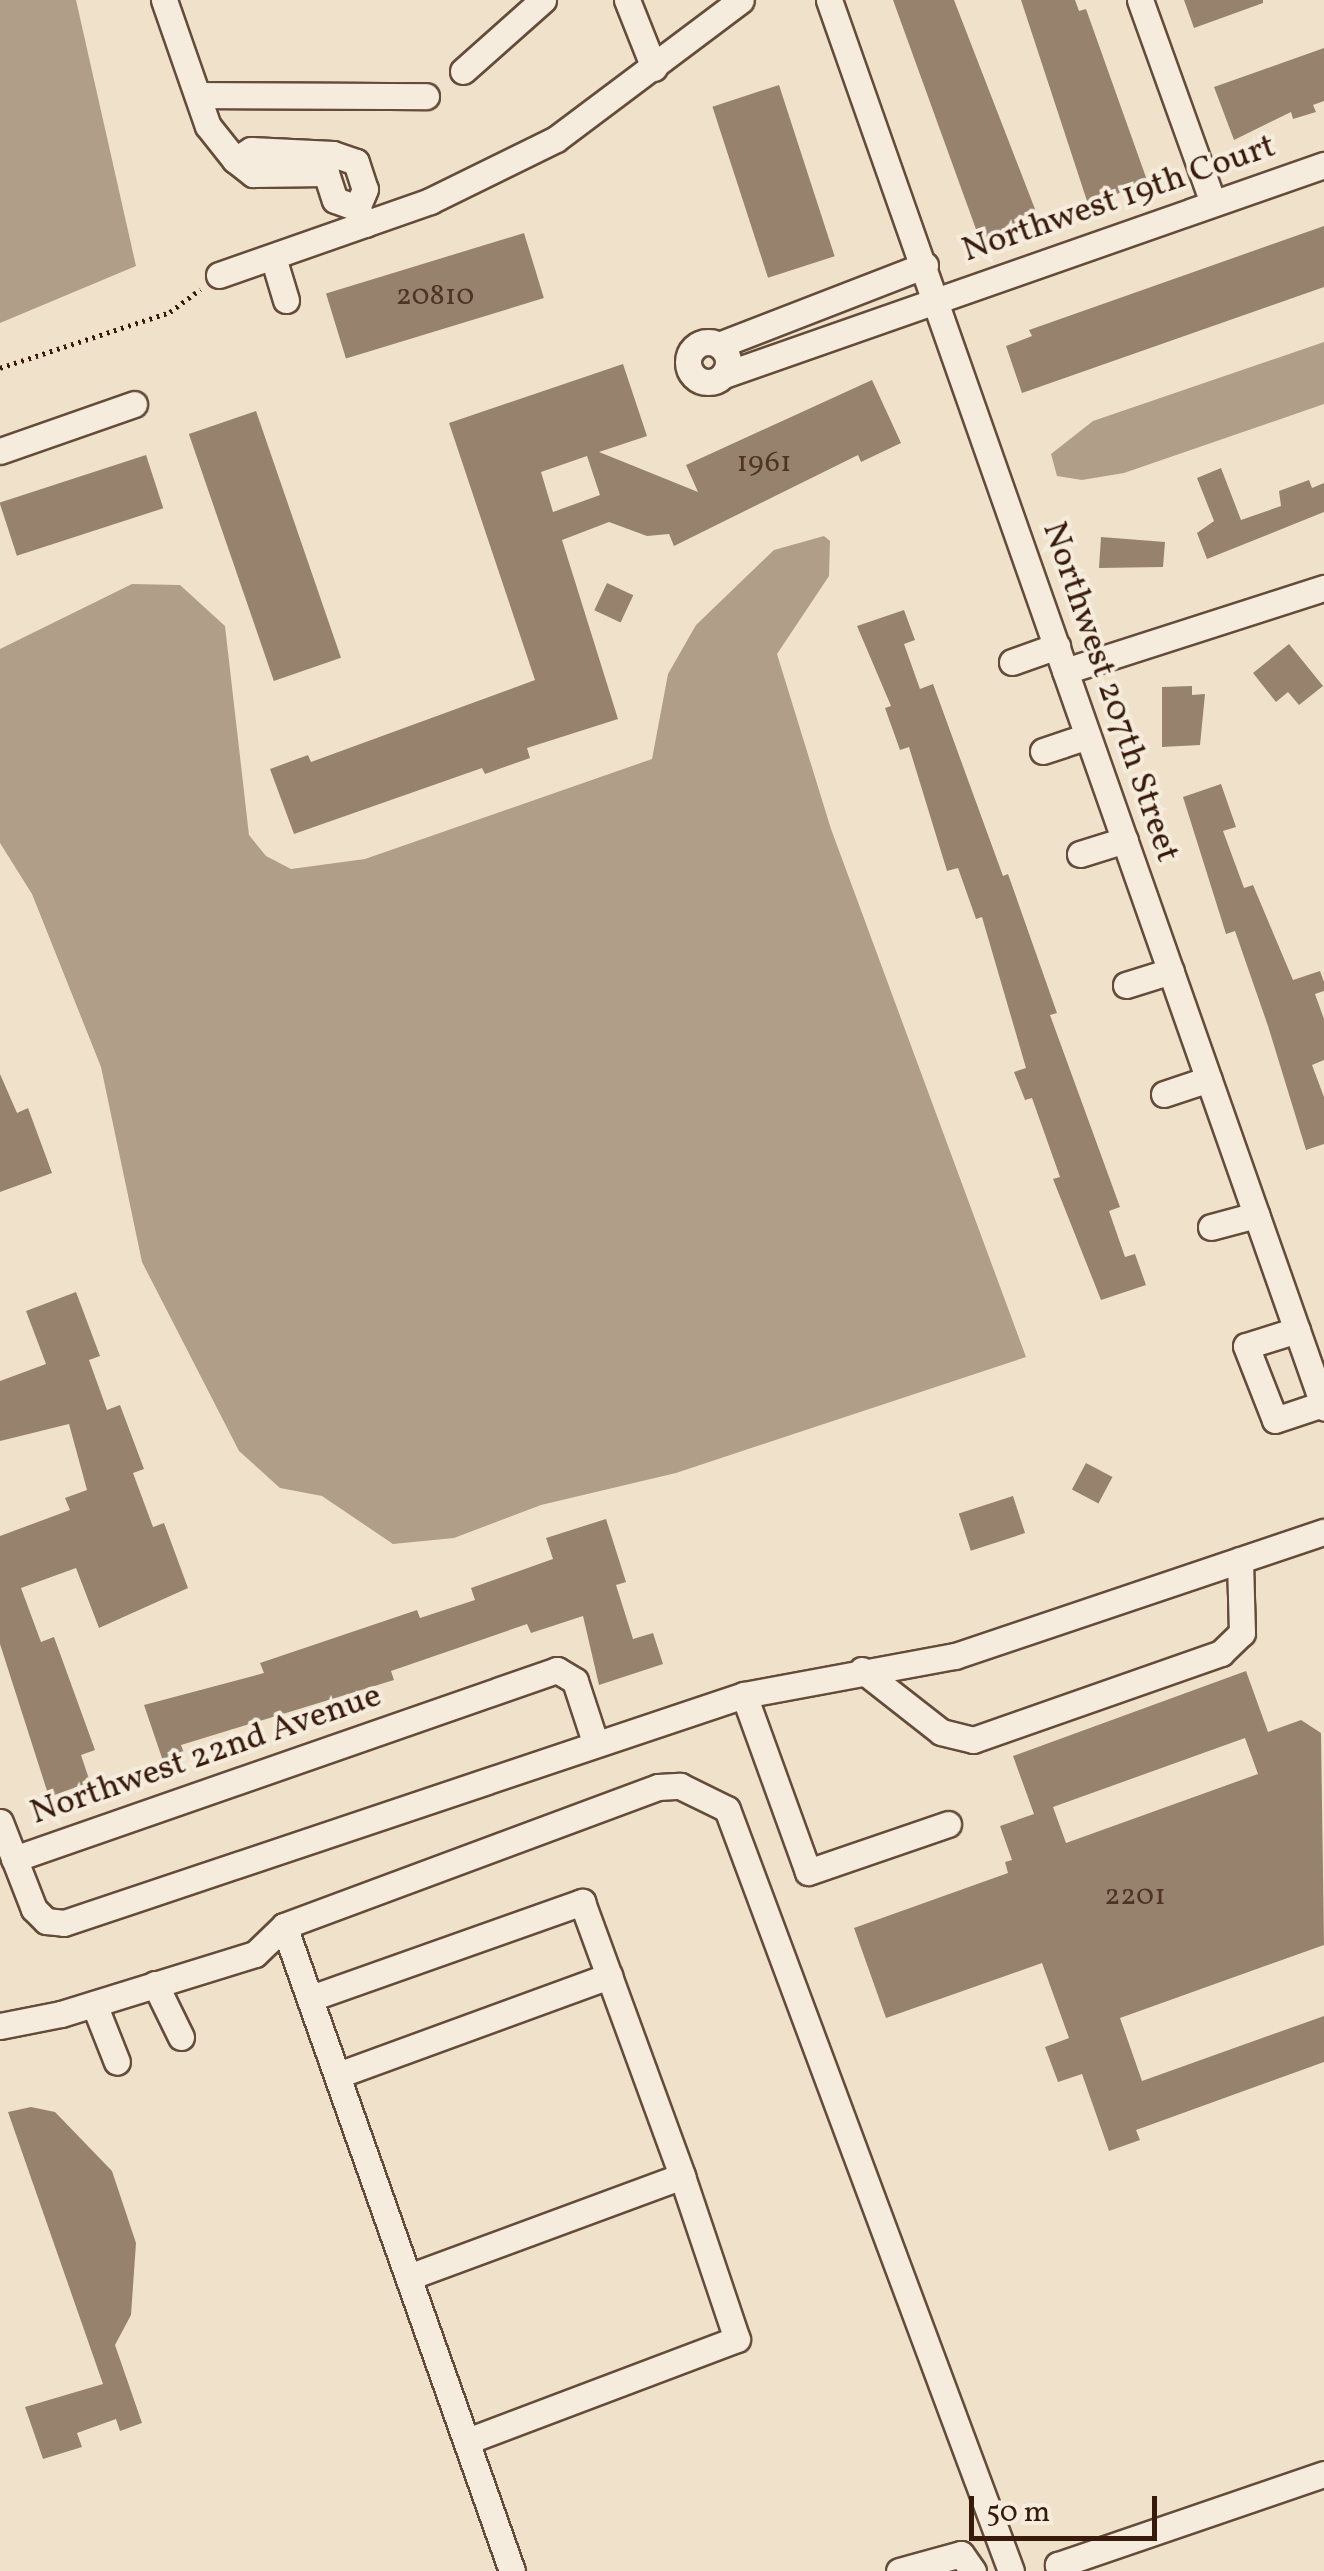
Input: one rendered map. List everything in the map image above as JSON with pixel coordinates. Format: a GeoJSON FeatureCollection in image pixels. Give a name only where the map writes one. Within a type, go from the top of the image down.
{"type":"FeatureCollection","features":[{"type":"Feature","properties":{"kind":"street"},"geometry":{"type":"LineString","coordinates":[[164,0],[208,126],[235,160],[253,174],[330,164],[335,200],[361,216]]}},
{"type":"Feature","properties":{"kind":"street"},"geometry":{"type":"LineString","coordinates":[[463,71],[543,0]]}},
{"type":"Feature","properties":{"kind":"street"},"geometry":{"type":"LineString","coordinates":[[627,0],[654,68]]}},
{"type":"Feature","properties":{"kind":"street"},"geometry":{"type":"LineString","coordinates":[[219,276],[361,216],[430,201],[556,139],[741,0]]}},
{"type":"Feature","properties":{"kind":"street","name":"Northwest 207th Street"},"geometry":{"type":"LineString","coordinates":[[829,0],[938,300],[1323,1406]]}},
{"type":"Feature","properties":{"kind":"street"},"geometry":{"type":"LineString","coordinates":[[1140,0],[1213,203]]}},
{"type":"Feature","properties":{"kind":"street"},"geometry":{"type":"LineString","coordinates":[[198,95],[426,96]]}},
{"type":"Feature","properties":{"kind":"street","name":"Northwest 19th Court"},"geometry":{"type":"LineString","coordinates":[[724,374],[1324,165]]}},
{"type":"Feature","properties":{"kind":"street"},"geometry":{"type":"LineString","coordinates":[[273,256],[286,300]]}},
{"type":"Feature","properties":{"kind":"street"},"geometry":{"type":"LineString","coordinates":[[719,345],[727,355],[724,374],[699,380],[688,364],[700,343],[719,345],[925,265]]}},
{"type":"Feature","properties":{"kind":"street"},"geometry":{"type":"LineString","coordinates":[[0,452],[134,404]]}},
{"type":"Feature","properties":{"kind":"street"},"geometry":{"type":"LineString","coordinates":[[1066,671],[1324,588]]}},
{"type":"Feature","properties":{"kind":"street"},"geometry":{"type":"LineString","coordinates":[[1012,662],[1057,646]]}},
{"type":"Feature","properties":{"kind":"street"},"geometry":{"type":"LineString","coordinates":[[1044,750],[1088,736]]}},
{"type":"Feature","properties":{"kind":"street"},"geometry":{"type":"LineString","coordinates":[[1080,854],[1124,840]]}},
{"type":"Feature","properties":{"kind":"street"},"geometry":{"type":"LineString","coordinates":[[1126,985],[1171,971]]}},
{"type":"Feature","properties":{"kind":"street"},"geometry":{"type":"LineString","coordinates":[[1164,1094],[1209,1080]]}},
{"type":"Feature","properties":{"kind":"street"},"geometry":{"type":"LineString","coordinates":[[1211,1227],[1256,1215]]}},
{"type":"Feature","properties":{"kind":"street"},"geometry":{"type":"LineString","coordinates":[[1297,1330],[1246,1346],[1275,1420],[1323,1406]]}},
{"type":"Feature","properties":{"kind":"street","name":"Northwest 22nd Avenue"},"geometry":{"type":"LineString","coordinates":[[595,1742],[575,1681],[557,1670],[14,1859],[34,1909],[46,1921],[64,1922],[744,1695],[862,1670],[955,1656],[1324,1532]]}},
{"type":"Feature","properties":{"kind":"street"},"geometry":{"type":"LineString","coordinates":[[862,1670],[941,1732],[972,1740],[1221,1652],[1242,1633],[1240,1560]]}},
{"type":"Feature","properties":{"kind":"street"},"geometry":{"type":"LineString","coordinates":[[744,1695],[808,1872],[948,1824]]}},
{"type":"Feature","properties":{"kind":"street"},"geometry":{"type":"LineString","coordinates":[[0,2026],[94,2004],[256,1954],[284,1926],[658,1788],[680,1786],[728,1809],[1011,2571]]}},
{"type":"Feature","properties":{"kind":"street"},"geometry":{"type":"LineString","coordinates":[[0,1822],[14,1859]]}},
{"type":"Feature","properties":{"kind":"street"},"geometry":{"type":"LineString","coordinates":[[311,1998],[582,1902],[682,2176],[736,2339],[466,2441]]}},
{"type":"Feature","properties":{"kind":"street"},"geometry":{"type":"LineString","coordinates":[[284,1926],[512,2571]]}},
{"type":"Feature","properties":{"kind":"street"},"geometry":{"type":"LineString","coordinates":[[338,2076],[610,1976]]}},
{"type":"Feature","properties":{"kind":"street"},"geometry":{"type":"LineString","coordinates":[[156,1984],[181,2037]]}},
{"type":"Feature","properties":{"kind":"street"},"geometry":{"type":"LineString","coordinates":[[94,2004],[117,2062]]}},
{"type":"Feature","properties":{"kind":"street"},"geometry":{"type":"LineString","coordinates":[[409,2277],[682,2176]]}},
{"type":"Feature","properties":{"kind":"street"},"geometry":{"type":"LineString","coordinates":[[1060,2568],[1324,2474]]}},
{"type":"Feature","properties":{"kind":"street"},"geometry":{"type":"LineString","coordinates":[[900,2571],[961,2554],[972,2571]]}},
{"type":"Feature","properties":{"kind":"path"},"geometry":{"type":"LineString","coordinates":[[0,368],[170,312],[219,276]]}},
{"type":"Feature","properties":{"kind":"shaded area"},"geometry":{"type":"Polygon","coordinates":[[[0,0],[76,0],[136,266],[0,323],[0,0]]]}},
{"type":"Feature","properties":{"kind":"shaded area"},"geometry":{"type":"Polygon","coordinates":[[[1324,342],[1324,404],[1124,473],[1082,480],[1057,476],[1051,454],[1093,421],[1324,342]]]}},
{"type":"Feature","properties":{"kind":"shaded area"},"geometry":{"type":"Polygon","coordinates":[[[824,536],[830,541],[829,576],[777,654],[831,829],[1026,1357],[676,1473],[541,1505],[454,1538],[393,1544],[322,1496],[280,1488],[239,1451],[142,1262],[101,1067],[32,894],[0,843],[0,649],[132,584],[180,585],[225,626],[249,835],[266,856],[291,869],[365,859],[652,759],[668,674],[696,625],[774,550],[824,536]]]}},
{"type":"Feature","properties":{"kind":"building"},"geometry":{"type":"Polygon","coordinates":[[[893,0],[954,0],[1040,222],[981,243],[893,0]]]}},
{"type":"Feature","properties":{"kind":"building"},"geometry":{"type":"Polygon","coordinates":[[[1021,0],[1075,0],[1079,11],[1086,9],[1148,183],[1088,204],[1021,0]]]}},
{"type":"Feature","properties":{"kind":"building"},"geometry":{"type":"Polygon","coordinates":[[[1184,0],[1263,0],[1263,3],[1194,28],[1184,0]]]}},
{"type":"Feature","properties":{"kind":"building"},"geometry":{"type":"Polygon","coordinates":[[[1324,48],[1324,101],[1313,105],[1316,112],[1293,119],[1291,112],[1234,140],[1214,87],[1324,48]]]}},
{"type":"Feature","properties":{"kind":"building"},"geometry":{"type":"Polygon","coordinates":[[[779,85],[835,256],[768,278],[712,107],[779,85]]]}},
{"type":"Feature","properties":{"kind":"building"},"geometry":{"type":"Polygon","coordinates":[[[1324,226],[1324,287],[1022,393],[1006,346],[1032,336],[1029,330],[1324,226]]]}},
{"type":"Feature","properties":{"kind":"building"},"geometry":{"type":"Polygon","coordinates":[[[524,233],[544,298],[346,359],[326,294],[524,233]]]}},
{"type":"Feature","properties":{"kind":"building"},"geometry":{"type":"Polygon","coordinates":[[[623,364],[647,436],[599,452],[698,492],[686,465],[872,380],[901,443],[861,462],[858,455],[674,546],[669,534],[647,536],[609,522],[562,540],[618,719],[527,748],[530,758],[485,774],[482,768],[294,834],[270,769],[308,755],[311,762],[535,680],[449,423],[623,364]],[[587,456],[541,472],[553,512],[600,495],[587,456]]]}},
{"type":"Feature","properties":{"kind":"building"},"geometry":{"type":"Polygon","coordinates":[[[256,411],[341,658],[274,681],[189,434],[256,411]]]}},
{"type":"Feature","properties":{"kind":"building"},"geometry":{"type":"Polygon","coordinates":[[[146,455],[163,508],[17,556],[0,502],[146,455]]]}},
{"type":"Feature","properties":{"kind":"building"},"geometry":{"type":"Polygon","coordinates":[[[1221,468],[1241,520],[1281,506],[1279,491],[1309,480],[1312,488],[1324,483],[1324,512],[1207,559],[1197,533],[1214,521],[1197,478],[1221,468]]]}},
{"type":"Feature","properties":{"kind":"building"},"geometry":{"type":"Polygon","coordinates":[[[1101,537],[1165,542],[1163,567],[1099,568],[1101,537]]]}},
{"type":"Feature","properties":{"kind":"building"},"geometry":{"type":"Polygon","coordinates":[[[607,583],[633,595],[621,622],[594,610],[607,583]]]}},
{"type":"Feature","properties":{"kind":"building"},"geometry":{"type":"Polygon","coordinates":[[[904,610],[915,640],[904,644],[920,689],[933,684],[1003,876],[1008,874],[1057,1013],[1050,1015],[1120,1207],[1109,1211],[1125,1257],[1135,1254],[1146,1285],[1101,1300],[1053,1179],[1060,1177],[1032,1098],[1025,1100],[1014,1072],[1026,1068],[982,917],[976,919],[958,868],[947,871],[909,747],[900,750],[885,708],[891,706],[857,626],[904,610]]]}},
{"type":"Feature","properties":{"kind":"building"},"geometry":{"type":"Polygon","coordinates":[[[1289,644],[1323,686],[1299,705],[1288,692],[1276,702],[1253,673],[1289,644]]]}},
{"type":"Feature","properties":{"kind":"building"},"geometry":{"type":"Polygon","coordinates":[[[1192,686],[1192,695],[1205,694],[1200,745],[1162,747],[1162,687],[1192,686]]]}},
{"type":"Feature","properties":{"kind":"building"},"geometry":{"type":"Polygon","coordinates":[[[1221,784],[1236,827],[1223,831],[1244,888],[1253,885],[1293,980],[1320,971],[1324,982],[1324,991],[1315,994],[1324,1019],[1324,1060],[1312,1065],[1324,1097],[1324,1144],[1306,1150],[1235,931],[1226,934],[1183,797],[1221,784]]]}},
{"type":"Feature","properties":{"kind":"building"},"geometry":{"type":"Polygon","coordinates":[[[0,1074],[17,1113],[28,1108],[52,1173],[0,1192],[0,1074]]]}},
{"type":"Feature","properties":{"kind":"building"},"geometry":{"type":"Polygon","coordinates":[[[76,1292],[100,1356],[89,1360],[107,1410],[120,1405],[144,1469],[133,1473],[153,1527],[164,1523],[188,1588],[99,1628],[76,1568],[21,1588],[41,1642],[54,1637],[95,1750],[81,1755],[90,1782],[49,1797],[0,1644],[0,1536],[70,1510],[65,1498],[87,1490],[69,1424],[0,1441],[0,1381],[46,1364],[26,1311],[76,1292]]]}},
{"type":"Feature","properties":{"kind":"building"},"geometry":{"type":"Polygon","coordinates":[[[1086,1463],[1112,1477],[1098,1504],[1072,1489],[1086,1463]]]}},
{"type":"Feature","properties":{"kind":"building"},"geometry":{"type":"Polygon","coordinates":[[[1013,1496],[1025,1533],[971,1551],[959,1514],[1013,1496]]]}},
{"type":"Feature","properties":{"kind":"building"},"geometry":{"type":"Polygon","coordinates":[[[606,1519],[626,1582],[616,1585],[633,1639],[653,1633],[663,1664],[599,1685],[583,1616],[531,1633],[527,1624],[391,1671],[394,1680],[181,1745],[184,1753],[163,1761],[144,1705],[264,1673],[260,1663],[417,1610],[420,1618],[475,1600],[471,1588],[553,1559],[546,1538],[606,1519]]]}},
{"type":"Feature","properties":{"kind":"building"},"geometry":{"type":"Polygon","coordinates":[[[1246,1671],[1268,1732],[1301,1720],[1321,1733],[1324,1945],[1120,2018],[1142,2081],[1324,2016],[1324,2062],[1136,2130],[1140,2140],[1109,2151],[1082,2074],[1058,2082],[1045,2047],[1069,2038],[1042,1963],[886,2018],[854,1928],[1008,1873],[1005,1862],[1012,1860],[1000,1826],[1034,1814],[1013,1756],[1246,1671]],[[1245,1738],[1053,1807],[1066,1843],[1258,1774],[1245,1738]]]}},
{"type":"Feature","properties":{"kind":"building"},"geometry":{"type":"Polygon","coordinates":[[[31,2107],[55,2112],[112,2171],[136,2243],[131,2315],[115,2345],[142,2423],[120,2431],[116,2419],[77,2433],[82,2447],[43,2459],[25,2407],[103,2384],[8,2112],[31,2107]]]}}]}
